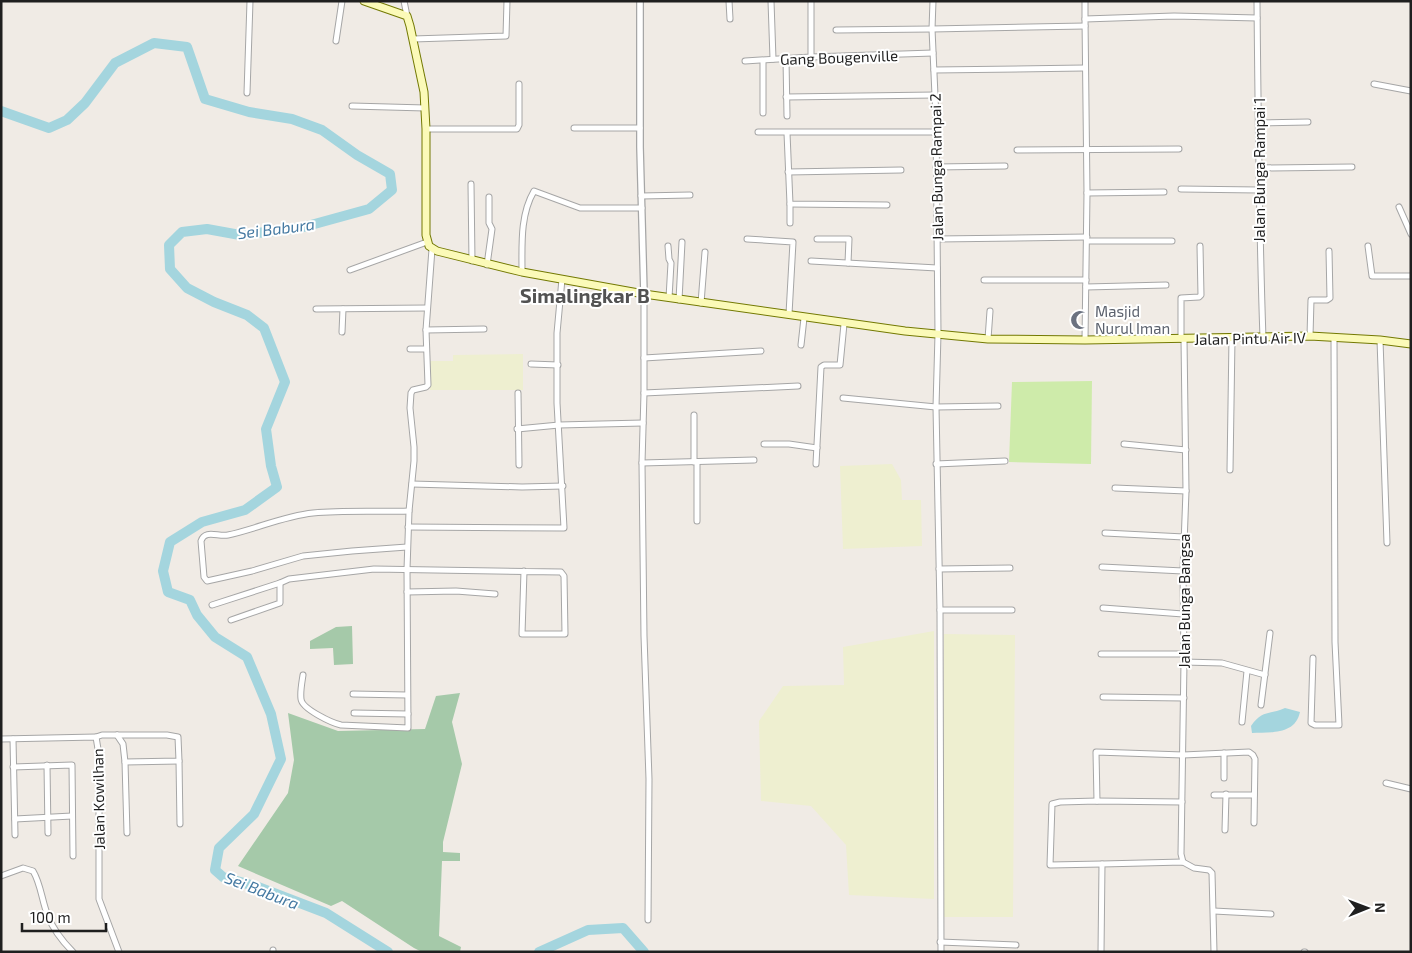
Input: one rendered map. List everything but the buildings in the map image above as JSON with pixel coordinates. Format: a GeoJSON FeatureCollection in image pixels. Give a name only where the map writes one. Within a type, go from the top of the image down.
{"type":"FeatureCollection","features":[{"type":"Feature","properties":{"kind":"main road"},"geometry":{"type":"LineString","coordinates":[[364,1],[407,16],[424,83],[427,242],[432,249]]}},
{"type":"Feature","properties":{"kind":"main road","name":"Jalan Pintu Air IV"},"geometry":{"type":"LineString","coordinates":[[432,249],[487,265],[701,304],[789,314],[844,324],[988,339],[1085,340],[1310,336],[1380,340],[1411,344]]}},
{"type":"Feature","properties":{"kind":"street"},"geometry":{"type":"LineString","coordinates":[[247,92],[250,1]]}},
{"type":"Feature","properties":{"kind":"street"},"geometry":{"type":"LineString","coordinates":[[336,41],[342,1]]}},
{"type":"Feature","properties":{"kind":"street"},"geometry":{"type":"LineString","coordinates":[[404,1],[407,16]]}},
{"type":"Feature","properties":{"kind":"street"},"geometry":{"type":"LineString","coordinates":[[413,39],[506,36],[507,1]]}},
{"type":"Feature","properties":{"kind":"street"},"geometry":{"type":"LineString","coordinates":[[640,1],[640,128],[644,294],[644,393],[642,423],[644,636],[649,779],[648,920]]}},
{"type":"Feature","properties":{"kind":"street"},"geometry":{"type":"LineString","coordinates":[[729,1],[730,19]]}},
{"type":"Feature","properties":{"kind":"street"},"geometry":{"type":"LineString","coordinates":[[771,1],[773,59]]}},
{"type":"Feature","properties":{"kind":"street"},"geometry":{"type":"LineString","coordinates":[[811,1],[811,57]]}},
{"type":"Feature","properties":{"kind":"street","name":"Jalan Bunga Rampai 2"},"geometry":{"type":"LineString","coordinates":[[933,1],[938,334],[936,464],[940,610],[941,952]]}},
{"type":"Feature","properties":{"kind":"street"},"geometry":{"type":"LineString","coordinates":[[1085,1],[1084,68],[1087,193],[1085,340]]}},
{"type":"Feature","properties":{"kind":"street","name":"Jalan Bunga Rampai 1"},"geometry":{"type":"LineString","coordinates":[[1257,1],[1258,190],[1262,338]]}},
{"type":"Feature","properties":{"kind":"street"},"geometry":{"type":"LineString","coordinates":[[1085,19],[1174,16],[1257,18]]}},
{"type":"Feature","properties":{"kind":"street"},"geometry":{"type":"LineString","coordinates":[[836,30],[932,30],[1085,26]]}},
{"type":"Feature","properties":{"kind":"street","name":"Gang Bougenville"},"geometry":{"type":"LineString","coordinates":[[745,61],[933,53]]}},
{"type":"Feature","properties":{"kind":"street"},"geometry":{"type":"LineString","coordinates":[[786,59],[787,116]]}},
{"type":"Feature","properties":{"kind":"street"},"geometry":{"type":"LineString","coordinates":[[763,61],[763,112]]}},
{"type":"Feature","properties":{"kind":"street"},"geometry":{"type":"LineString","coordinates":[[934,70],[1084,68]]}},
{"type":"Feature","properties":{"kind":"street"},"geometry":{"type":"LineString","coordinates":[[426,129],[517,129],[519,125],[519,84]]}},
{"type":"Feature","properties":{"kind":"street"},"geometry":{"type":"LineString","coordinates":[[1374,84],[1411,91]]}},
{"type":"Feature","properties":{"kind":"street"},"geometry":{"type":"LineString","coordinates":[[786,97],[935,95]]}},
{"type":"Feature","properties":{"kind":"street"},"geometry":{"type":"LineString","coordinates":[[352,106],[425,108]]}},
{"type":"Feature","properties":{"kind":"street"},"geometry":{"type":"LineString","coordinates":[[1259,123],[1308,122]]}},
{"type":"Feature","properties":{"kind":"street"},"geometry":{"type":"LineString","coordinates":[[574,128],[640,128]]}},
{"type":"Feature","properties":{"kind":"street"},"geometry":{"type":"LineString","coordinates":[[758,132],[936,132]]}},
{"type":"Feature","properties":{"kind":"street"},"geometry":{"type":"LineString","coordinates":[[788,133],[790,224]]}},
{"type":"Feature","properties":{"kind":"street"},"geometry":{"type":"LineString","coordinates":[[1017,150],[1179,149]]}},
{"type":"Feature","properties":{"kind":"street"},"geometry":{"type":"LineString","coordinates":[[936,167],[1005,166]]}},
{"type":"Feature","properties":{"kind":"street"},"geometry":{"type":"LineString","coordinates":[[1259,168],[1352,167]]}},
{"type":"Feature","properties":{"kind":"street"},"geometry":{"type":"LineString","coordinates":[[788,172],[901,170]]}},
{"type":"Feature","properties":{"kind":"street"},"geometry":{"type":"LineString","coordinates":[[471,184],[472,261]]}},
{"type":"Feature","properties":{"kind":"street"},"geometry":{"type":"LineString","coordinates":[[1181,190],[1258,190]]}},
{"type":"Feature","properties":{"kind":"street"},"geometry":{"type":"LineString","coordinates":[[522,272],[523,224],[534,191],[580,208],[642,208]]}},
{"type":"Feature","properties":{"kind":"street"},"geometry":{"type":"LineString","coordinates":[[1087,193],[1164,192]]}},
{"type":"Feature","properties":{"kind":"street"},"geometry":{"type":"LineString","coordinates":[[641,196],[690,195]]}},
{"type":"Feature","properties":{"kind":"street"},"geometry":{"type":"LineString","coordinates":[[487,265],[492,229],[489,222],[489,197]]}},
{"type":"Feature","properties":{"kind":"street"},"geometry":{"type":"LineString","coordinates":[[790,204],[887,205]]}},
{"type":"Feature","properties":{"kind":"street"},"geometry":{"type":"LineString","coordinates":[[1399,207],[1411,234]]}},
{"type":"Feature","properties":{"kind":"street"},"geometry":{"type":"LineString","coordinates":[[937,238],[1172,241]]}},
{"type":"Feature","properties":{"kind":"street"},"geometry":{"type":"LineString","coordinates":[[747,239],[793,242],[789,314]]}},
{"type":"Feature","properties":{"kind":"street"},"geometry":{"type":"LineString","coordinates":[[817,239],[849,239],[848,263]]}},
{"type":"Feature","properties":{"kind":"street"},"geometry":{"type":"LineString","coordinates":[[350,270],[427,242]]}},
{"type":"Feature","properties":{"kind":"street"},"geometry":{"type":"LineString","coordinates":[[679,300],[682,242]]}},
{"type":"Feature","properties":{"kind":"street"},"geometry":{"type":"LineString","coordinates":[[668,246],[671,263],[668,298]]}},
{"type":"Feature","properties":{"kind":"street","name":"Jalan Bunga Bangsa"},"geometry":{"type":"LineString","coordinates":[[1184,862],[1182,854],[1183,572],[1186,450],[1181,298],[1199,297],[1201,295],[1200,246]]}},
{"type":"Feature","properties":{"kind":"street"},"geometry":{"type":"LineString","coordinates":[[1368,246],[1372,276],[1411,276]]}},
{"type":"Feature","properties":{"kind":"street"},"geometry":{"type":"LineString","coordinates":[[302,675],[301,698],[303,704],[338,724],[408,728],[406,569],[414,447],[410,408],[413,390],[428,385],[426,330],[432,249]]}},
{"type":"Feature","properties":{"kind":"street"},"geometry":{"type":"LineString","coordinates":[[1310,336],[1311,300],[1327,300],[1330,298],[1329,251]]}},
{"type":"Feature","properties":{"kind":"street"},"geometry":{"type":"LineString","coordinates":[[701,304],[705,252]]}},
{"type":"Feature","properties":{"kind":"street"},"geometry":{"type":"LineString","coordinates":[[811,261],[937,268]]}},
{"type":"Feature","properties":{"kind":"street"},"geometry":{"type":"LineString","coordinates":[[408,528],[563,528],[557,333],[562,280]]}},
{"type":"Feature","properties":{"kind":"street"},"geometry":{"type":"LineString","coordinates":[[984,280],[1086,280]]}},
{"type":"Feature","properties":{"kind":"street"},"geometry":{"type":"LineString","coordinates":[[1086,287],[1166,285]]}},
{"type":"Feature","properties":{"kind":"street"},"geometry":{"type":"LineString","coordinates":[[316,309],[427,308]]}},
{"type":"Feature","properties":{"kind":"street"},"geometry":{"type":"LineString","coordinates":[[342,332],[343,309]]}},
{"type":"Feature","properties":{"kind":"street"},"geometry":{"type":"LineString","coordinates":[[988,339],[990,311]]}},
{"type":"Feature","properties":{"kind":"street"},"geometry":{"type":"LineString","coordinates":[[801,345],[804,318]]}},
{"type":"Feature","properties":{"kind":"street"},"geometry":{"type":"LineString","coordinates":[[816,464],[821,367],[824,364],[840,365],[844,324]]}},
{"type":"Feature","properties":{"kind":"street"},"geometry":{"type":"LineString","coordinates":[[426,330],[484,329]]}},
{"type":"Feature","properties":{"kind":"street"},"geometry":{"type":"LineString","coordinates":[[1313,658],[1312,723],[1315,725],[1339,725],[1335,642],[1334,337]]}},
{"type":"Feature","properties":{"kind":"street"},"geometry":{"type":"LineString","coordinates":[[1230,470],[1232,338]]}},
{"type":"Feature","properties":{"kind":"street"},"geometry":{"type":"LineString","coordinates":[[1380,340],[1387,543]]}},
{"type":"Feature","properties":{"kind":"street"},"geometry":{"type":"LineString","coordinates":[[410,349],[426,349]]}},
{"type":"Feature","properties":{"kind":"street"},"geometry":{"type":"LineString","coordinates":[[644,358],[761,351]]}},
{"type":"Feature","properties":{"kind":"street"},"geometry":{"type":"LineString","coordinates":[[531,364],[558,365]]}},
{"type":"Feature","properties":{"kind":"street"},"geometry":{"type":"LineString","coordinates":[[644,393],[798,386]]}},
{"type":"Feature","properties":{"kind":"street"},"geometry":{"type":"LineString","coordinates":[[518,393],[519,465]]}},
{"type":"Feature","properties":{"kind":"street"},"geometry":{"type":"LineString","coordinates":[[844,398],[936,407],[998,406]]}},
{"type":"Feature","properties":{"kind":"street"},"geometry":{"type":"LineString","coordinates":[[694,415],[697,521]]}},
{"type":"Feature","properties":{"kind":"street"},"geometry":{"type":"LineString","coordinates":[[518,429],[559,425],[642,423]]}},
{"type":"Feature","properties":{"kind":"street"},"geometry":{"type":"LineString","coordinates":[[764,444],[789,444],[817,448]]}},
{"type":"Feature","properties":{"kind":"street"},"geometry":{"type":"LineString","coordinates":[[1124,444],[1186,450]]}},
{"type":"Feature","properties":{"kind":"street"},"geometry":{"type":"LineString","coordinates":[[642,463],[754,460]]}},
{"type":"Feature","properties":{"kind":"street"},"geometry":{"type":"LineString","coordinates":[[936,464],[1005,461]]}},
{"type":"Feature","properties":{"kind":"street"},"geometry":{"type":"LineString","coordinates":[[412,484],[522,487],[562,486]]}},
{"type":"Feature","properties":{"kind":"street"},"geometry":{"type":"LineString","coordinates":[[1114,488],[1186,491]]}},
{"type":"Feature","properties":{"kind":"street"},"geometry":{"type":"LineString","coordinates":[[407,548],[303,556],[252,571],[208,581],[204,578],[201,541],[203,536],[207,534],[225,536],[255,526],[312,513],[409,511]]}},
{"type":"Feature","properties":{"kind":"street"},"geometry":{"type":"LineString","coordinates":[[1105,533],[1184,537]]}},
{"type":"Feature","properties":{"kind":"street"},"geometry":{"type":"LineString","coordinates":[[1102,567],[1183,572]]}},
{"type":"Feature","properties":{"kind":"street"},"geometry":{"type":"LineString","coordinates":[[939,569],[1010,568]]}},
{"type":"Feature","properties":{"kind":"street"},"geometry":{"type":"LineString","coordinates":[[212,605],[289,579],[374,569],[524,571],[563,573],[565,634],[522,634],[524,571]]}},
{"type":"Feature","properties":{"kind":"street"},"geometry":{"type":"LineString","coordinates":[[231,620],[280,603],[280,583]]}},
{"type":"Feature","properties":{"kind":"street"},"geometry":{"type":"LineString","coordinates":[[407,592],[456,591],[495,594]]}},
{"type":"Feature","properties":{"kind":"street"},"geometry":{"type":"LineString","coordinates":[[1103,608],[1183,614]]}},
{"type":"Feature","properties":{"kind":"street"},"geometry":{"type":"LineString","coordinates":[[940,610],[1012,610]]}},
{"type":"Feature","properties":{"kind":"street"},"geometry":{"type":"LineString","coordinates":[[1261,705],[1270,633]]}},
{"type":"Feature","properties":{"kind":"street"},"geometry":{"type":"LineString","coordinates":[[1101,654],[1184,654]]}},
{"type":"Feature","properties":{"kind":"street"},"geometry":{"type":"LineString","coordinates":[[1184,662],[1222,664],[1265,675]]}},
{"type":"Feature","properties":{"kind":"street"},"geometry":{"type":"LineString","coordinates":[[1242,722],[1247,671]]}},
{"type":"Feature","properties":{"kind":"street"},"geometry":{"type":"LineString","coordinates":[[353,694],[407,695]]}},
{"type":"Feature","properties":{"kind":"street"},"geometry":{"type":"LineString","coordinates":[[1103,696],[1184,698]]}},
{"type":"Feature","properties":{"kind":"street"},"geometry":{"type":"LineString","coordinates":[[354,713],[408,714]]}},
{"type":"Feature","properties":{"kind":"street"},"geometry":{"type":"LineString","coordinates":[[96,737],[102,735],[176,735],[178,739],[179,761],[180,824]]}},
{"type":"Feature","properties":{"kind":"street"},"geometry":{"type":"LineString","coordinates":[[116,735],[123,744],[127,833]]}},
{"type":"Feature","properties":{"kind":"street","name":"Jalan Kowilhan"},"geometry":{"type":"LineString","coordinates":[[1,739],[96,737],[99,755],[99,899],[119,952]]}},
{"type":"Feature","properties":{"kind":"street"},"geometry":{"type":"LineString","coordinates":[[13,739],[15,835]]}},
{"type":"Feature","properties":{"kind":"street"},"geometry":{"type":"LineString","coordinates":[[1097,800],[1096,752],[1183,755],[1249,752],[1255,759],[1254,823]]}},
{"type":"Feature","properties":{"kind":"street"},"geometry":{"type":"LineString","coordinates":[[1224,753],[1224,778]]}},
{"type":"Feature","properties":{"kind":"street"},"geometry":{"type":"LineString","coordinates":[[125,762],[179,761]]}},
{"type":"Feature","properties":{"kind":"street"},"geometry":{"type":"LineString","coordinates":[[47,765],[48,834]]}},
{"type":"Feature","properties":{"kind":"street"},"geometry":{"type":"LineString","coordinates":[[13,767],[72,765],[73,856]]}},
{"type":"Feature","properties":{"kind":"street"},"geometry":{"type":"LineString","coordinates":[[1386,783],[1411,788]]}},
{"type":"Feature","properties":{"kind":"street"},"geometry":{"type":"LineString","coordinates":[[1225,830],[1226,794]]}},
{"type":"Feature","properties":{"kind":"street"},"geometry":{"type":"LineString","coordinates":[[1214,795],[1254,795]]}},
{"type":"Feature","properties":{"kind":"street"},"geometry":{"type":"LineString","coordinates":[[1182,802],[1097,800],[1052,804],[1050,865],[1184,862],[1194,868],[1209,870],[1212,873],[1214,952]]}},
{"type":"Feature","properties":{"kind":"street"},"geometry":{"type":"LineString","coordinates":[[15,819],[72,816]]}},
{"type":"Feature","properties":{"kind":"street"},"geometry":{"type":"LineString","coordinates":[[1100,952],[1102,864]]}},
{"type":"Feature","properties":{"kind":"street"},"geometry":{"type":"LineString","coordinates":[[1,876],[24,868],[33,871],[48,918],[59,936],[73,952]]}},
{"type":"Feature","properties":{"kind":"street"},"geometry":{"type":"LineString","coordinates":[[1214,911],[1271,914]]}},
{"type":"Feature","properties":{"kind":"street"},"geometry":{"type":"LineString","coordinates":[[940,942],[1016,945]]}},
{"type":"Feature","properties":{"kind":"green space"},"geometry":{"type":"Polygon","coordinates":[[[523,354],[523,390],[430,390],[429,361],[453,361],[453,355],[523,354]]]}},
{"type":"Feature","properties":{"kind":"green space"},"geometry":{"type":"Polygon","coordinates":[[[1092,381],[1091,464],[1009,462],[1012,382],[1092,381]]]}},
{"type":"Feature","properties":{"kind":"green space"},"geometry":{"type":"Polygon","coordinates":[[[892,464],[901,480],[902,500],[921,500],[922,546],[843,549],[840,466],[892,464]]]}},
{"type":"Feature","properties":{"kind":"green space"},"geometry":{"type":"Polygon","coordinates":[[[352,626],[353,664],[334,665],[333,648],[310,649],[310,641],[336,627],[352,626]]]}},
{"type":"Feature","properties":{"kind":"green space"},"geometry":{"type":"Polygon","coordinates":[[[934,631],[934,899],[849,895],[846,845],[811,806],[761,801],[759,721],[783,686],[844,685],[843,647],[934,631]]]}},
{"type":"Feature","properties":{"kind":"green space"},"geometry":{"type":"Polygon","coordinates":[[[944,634],[1015,635],[1013,917],[942,917],[944,634]]]}},
{"type":"Feature","properties":{"kind":"green space"},"geometry":{"type":"Polygon","coordinates":[[[460,693],[452,722],[462,764],[443,842],[443,852],[460,853],[460,861],[442,861],[439,936],[461,947],[460,952],[422,952],[342,901],[331,906],[238,866],[288,793],[294,760],[288,713],[338,731],[425,729],[436,696],[460,693]]]}},
{"type":"Feature","properties":{"kind":"water"},"geometry":{"type":"Polygon","coordinates":[[[1285,708],[1300,712],[1293,725],[1281,731],[1252,733],[1251,726],[1259,717],[1285,708]]]}},
{"type":"Feature","properties":{"kind":"waterway","name":"Sei Babura"},"geometry":{"type":"LineString","coordinates":[[1,111],[49,128],[67,120],[85,103],[115,63],[154,43],[187,47],[205,99],[249,112],[292,119],[322,130],[357,155],[390,174],[392,190],[369,209],[300,228],[240,235],[207,229],[182,232],[169,245],[170,269],[187,288],[214,302],[247,315],[264,328],[285,382],[266,429],[271,466],[277,487],[245,510],[202,522],[170,542],[163,571],[168,592],[190,600],[197,615],[215,637],[247,657],[271,714],[281,759],[254,814],[219,848],[215,870],[223,877],[258,887],[326,913],[388,952]]}},
{"type":"Feature","properties":{"kind":"waterway","name":"Sei Babura"},"geometry":{"type":"LineString","coordinates":[[539,952],[588,930],[623,928],[644,952]]}},
{"type":"Feature","properties":{"kind":"place","name":"Masjid Nurul Iman"},"geometry":{"type":"Point","coordinates":[1080,320]}},
{"type":"Feature","properties":{"kind":"district","name":"Simalingkar B"},"geometry":{"type":"Point","coordinates":[585,295]}}]}
